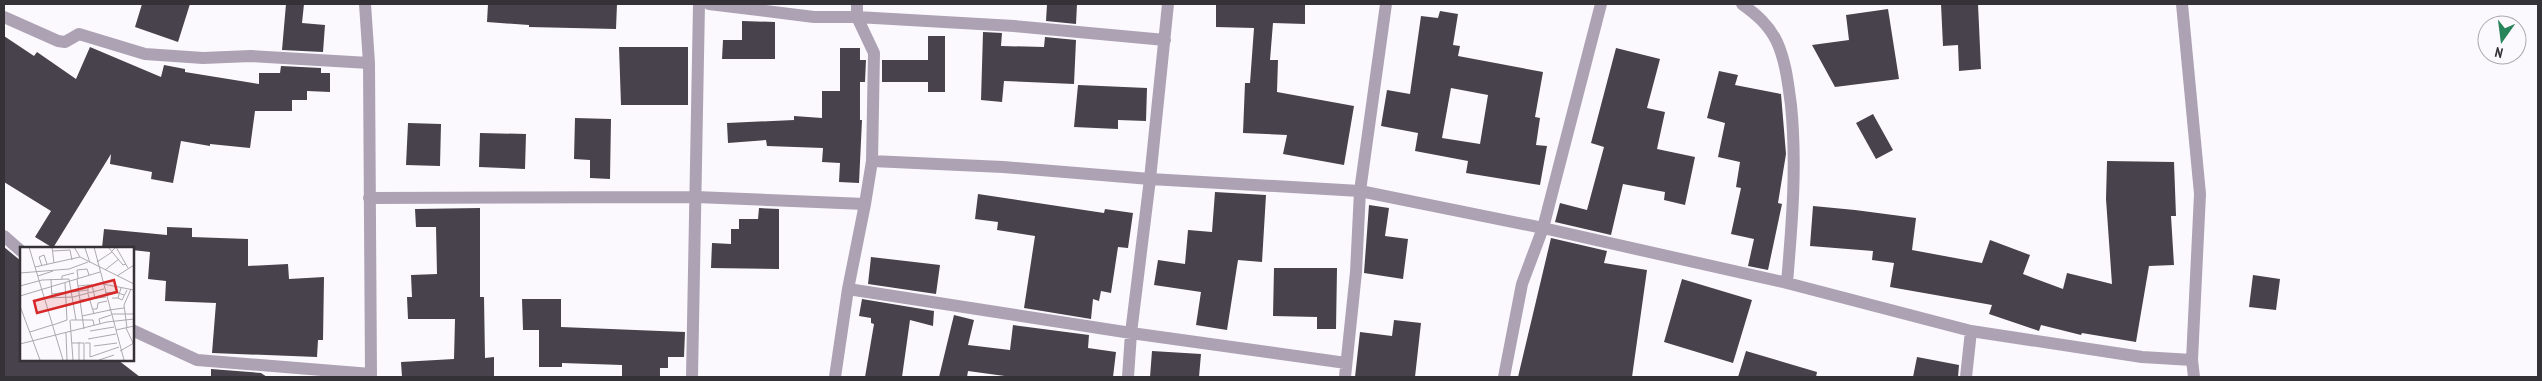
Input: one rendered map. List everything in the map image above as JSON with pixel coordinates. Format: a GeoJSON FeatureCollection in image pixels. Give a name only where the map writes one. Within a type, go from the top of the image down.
{"type":"FeatureCollection","features":[{"type":"Feature","properties":{"kind":"street"},"geometry":{"type":"LineString","coordinates":[[134,331],[197,360],[371,376],[369,63],[365,4]]}},
{"type":"Feature","properties":{"kind":"street"},"geometry":{"type":"LineString","coordinates":[[692,377],[699,4]]}},
{"type":"Feature","properties":{"kind":"street"},"geometry":{"type":"LineString","coordinates":[[709,4],[814,18],[857,10],[1165,40]]}},
{"type":"Feature","properties":{"kind":"street"},"geometry":{"type":"LineString","coordinates":[[1128,377],[1131,333],[1150,179],[1168,4]]}},
{"type":"Feature","properties":{"kind":"street"},"geometry":{"type":"LineString","coordinates":[[1345,377],[1356,272],[1360,191],[1386,4]]}},
{"type":"Feature","properties":{"kind":"street"},"geometry":{"type":"LineString","coordinates":[[1504,377],[1522,284],[1543,228],[1601,4]]}},
{"type":"Feature","properties":{"kind":"street"},"geometry":{"type":"LineString","coordinates":[[1742,4],[1760,17],[1777,42],[1788,79],[1794,134],[1795,192],[1787,283]]}},
{"type":"Feature","properties":{"kind":"street"},"geometry":{"type":"LineString","coordinates":[[2182,4],[2200,194],[2192,360],[2194,377]]}},
{"type":"Feature","properties":{"kind":"street"},"geometry":{"type":"LineString","coordinates":[[835,377],[848,289],[872,160],[874,53],[857,10]]}},
{"type":"Feature","properties":{"kind":"street"},"geometry":{"type":"LineString","coordinates":[[4,17],[58,41],[66,42],[80,34],[145,54],[203,58],[251,56],[369,63]]}},
{"type":"Feature","properties":{"kind":"street"},"geometry":{"type":"LineString","coordinates":[[872,160],[1360,191],[1543,228],[1787,283],[1971,331],[2142,357],[2192,360]]}},
{"type":"Feature","properties":{"kind":"street"},"geometry":{"type":"LineString","coordinates":[[369,198],[696,198],[865,204]]}},
{"type":"Feature","properties":{"kind":"street"},"geometry":{"type":"LineString","coordinates":[[4,236],[20,250]]}},
{"type":"Feature","properties":{"kind":"street"},"geometry":{"type":"LineString","coordinates":[[848,289],[1131,333],[1346,363]]}},
{"type":"Feature","properties":{"kind":"street"},"geometry":{"type":"LineString","coordinates":[[1966,377],[1971,331]]}},
{"type":"Feature","properties":{"kind":"building"},"geometry":{"type":"Polygon","coordinates":[[[142,4],[190,4],[178,42],[135,27],[142,4]]]}},
{"type":"Feature","properties":{"kind":"building"},"geometry":{"type":"Polygon","coordinates":[[[286,4],[304,4],[302,23],[325,25],[323,52],[282,50],[286,4]]]}},
{"type":"Feature","properties":{"kind":"building"},"geometry":{"type":"Polygon","coordinates":[[[488,4],[617,4],[616,29],[529,27],[529,25],[487,22],[488,4]]]}},
{"type":"Feature","properties":{"kind":"building"},"geometry":{"type":"Polygon","coordinates":[[[1047,4],[1077,4],[1076,24],[1046,21],[1047,4]]]}},
{"type":"Feature","properties":{"kind":"building"},"geometry":{"type":"Polygon","coordinates":[[[1216,4],[1305,4],[1305,24],[1273,23],[1270,60],[1278,60],[1277,92],[1354,106],[1344,165],[1283,154],[1287,135],[1243,133],[1245,83],[1250,83],[1254,28],[1216,27],[1216,4]]]}},
{"type":"Feature","properties":{"kind":"building"},"geometry":{"type":"Polygon","coordinates":[[[1941,4],[1978,4],[1981,69],[1959,71],[1958,45],[1943,46],[1941,4]]]}},
{"type":"Feature","properties":{"kind":"building"},"geometry":{"type":"Polygon","coordinates":[[[1888,9],[1899,79],[1835,87],[1812,45],[1849,40],[1846,15],[1888,9]]]}},
{"type":"Feature","properties":{"kind":"building"},"geometry":{"type":"Polygon","coordinates":[[[1440,11],[1458,14],[1453,45],[1460,46],[1458,56],[1543,72],[1535,117],[1540,118],[1536,145],[1547,146],[1540,185],[1466,173],[1468,161],[1415,151],[1418,133],[1381,126],[1387,90],[1410,94],[1421,16],[1438,18],[1440,11]],[[1451,88],[1442,138],[1480,144],[1488,95],[1451,88]]]}},
{"type":"Feature","properties":{"kind":"building"},"geometry":{"type":"Polygon","coordinates":[[[742,21],[775,22],[775,59],[722,59],[723,40],[742,40],[742,21]]]}},
{"type":"Feature","properties":{"kind":"building"},"geometry":{"type":"Polygon","coordinates":[[[983,32],[1002,33],[1001,46],[1044,47],[1045,37],[1076,40],[1074,84],[1004,81],[1002,102],[981,100],[983,32]]]}},
{"type":"Feature","properties":{"kind":"building"},"geometry":{"type":"Polygon","coordinates":[[[4,36],[34,56],[37,52],[76,79],[90,47],[161,77],[164,65],[185,69],[185,72],[259,84],[259,73],[280,73],[281,66],[321,68],[321,73],[330,73],[330,92],[307,91],[307,100],[292,100],[292,111],[255,111],[250,148],[210,144],[210,146],[181,141],[173,183],[151,179],[152,172],[110,164],[111,154],[54,247],[35,237],[51,211],[4,182],[4,36]]]}},
{"type":"Feature","properties":{"kind":"building"},"geometry":{"type":"Polygon","coordinates":[[[928,36],[945,36],[945,92],[928,92],[928,82],[882,82],[882,60],[928,60],[928,36]]]}},
{"type":"Feature","properties":{"kind":"building"},"geometry":{"type":"Polygon","coordinates":[[[619,47],[688,47],[688,105],[621,105],[619,47]]]}},
{"type":"Feature","properties":{"kind":"building"},"geometry":{"type":"Polygon","coordinates":[[[840,48],[860,48],[860,60],[866,60],[865,82],[860,82],[860,120],[862,120],[859,183],[839,182],[840,163],[822,162],[823,148],[767,146],[766,140],[728,143],[727,123],[794,120],[794,116],[822,118],[822,91],[840,91],[840,48]]]}},
{"type":"Feature","properties":{"kind":"building"},"geometry":{"type":"Polygon","coordinates":[[[1616,48],[1660,59],[1647,108],[1665,112],[1657,149],[1695,157],[1685,205],[1664,200],[1665,192],[1623,184],[1611,235],[1555,222],[1560,203],[1587,210],[1604,147],[1591,143],[1616,48]]]}},
{"type":"Feature","properties":{"kind":"building"},"geometry":{"type":"Polygon","coordinates":[[[1719,71],[1738,75],[1735,85],[1781,94],[1786,154],[1778,203],[1782,204],[1768,270],[1748,266],[1754,239],[1731,234],[1741,188],[1736,187],[1740,162],[1718,157],[1725,123],[1707,118],[1719,71]]]}},
{"type":"Feature","properties":{"kind":"building"},"geometry":{"type":"Polygon","coordinates":[[[1078,85],[1147,88],[1146,121],[1118,120],[1118,129],[1074,127],[1078,85]]]}},
{"type":"Feature","properties":{"kind":"building"},"geometry":{"type":"Polygon","coordinates":[[[1873,114],[1893,150],[1876,159],[1856,123],[1873,114]]]}},
{"type":"Feature","properties":{"kind":"building"},"geometry":{"type":"Polygon","coordinates":[[[575,118],[611,119],[610,179],[590,178],[590,160],[574,159],[575,118]]]}},
{"type":"Feature","properties":{"kind":"building"},"geometry":{"type":"Polygon","coordinates":[[[408,123],[441,124],[440,166],[406,165],[408,123]]]}},
{"type":"Feature","properties":{"kind":"building"},"geometry":{"type":"Polygon","coordinates":[[[480,133],[526,134],[525,169],[479,167],[480,133]]]}},
{"type":"Feature","properties":{"kind":"building"},"geometry":{"type":"Polygon","coordinates":[[[2107,161],[2174,162],[2176,216],[2171,216],[2174,265],[2149,266],[2136,342],[2082,333],[2081,335],[2041,325],[2039,331],[1989,314],[1992,305],[1890,287],[1894,263],[1872,260],[1873,251],[1810,246],[1813,206],[1855,210],[1916,218],[1912,250],[1982,263],[1990,240],[2030,255],[2023,274],[2063,289],[2067,273],[2112,284],[2106,199],[2107,161]]]}},
{"type":"Feature","properties":{"kind":"building"},"geometry":{"type":"Polygon","coordinates":[[[1215,192],[1266,195],[1262,262],[1238,260],[1227,330],[1196,325],[1201,292],[1154,285],[1158,260],[1185,264],[1188,230],[1212,232],[1215,192]]]}},
{"type":"Feature","properties":{"kind":"building"},"geometry":{"type":"Polygon","coordinates":[[[978,194],[1104,213],[1105,209],[1133,213],[1128,248],[1118,247],[1111,293],[1101,291],[1099,301],[1093,299],[1091,319],[1024,308],[1035,236],[997,230],[998,222],[975,219],[978,194]]]}},
{"type":"Feature","properties":{"kind":"building"},"geometry":{"type":"Polygon","coordinates":[[[1369,205],[1389,208],[1385,236],[1408,239],[1403,279],[1364,273],[1369,205]]]}},
{"type":"Feature","properties":{"kind":"building"},"geometry":{"type":"Polygon","coordinates":[[[480,208],[480,297],[484,297],[485,358],[494,357],[494,376],[402,377],[401,362],[454,359],[455,319],[408,319],[407,297],[412,297],[411,275],[437,274],[436,227],[416,227],[415,209],[480,208]]]}},
{"type":"Feature","properties":{"kind":"building"},"geometry":{"type":"Polygon","coordinates":[[[759,208],[779,209],[779,269],[711,268],[712,243],[731,244],[731,229],[739,229],[739,219],[758,219],[759,208]]]}},
{"type":"Feature","properties":{"kind":"building"},"geometry":{"type":"Polygon","coordinates":[[[167,227],[192,228],[192,237],[248,239],[248,266],[288,264],[289,279],[324,277],[323,340],[318,340],[317,357],[212,353],[216,303],[165,301],[166,281],[148,279],[150,252],[134,250],[134,247],[102,247],[104,229],[167,235],[167,227]]]}},
{"type":"Feature","properties":{"kind":"building"},"geometry":{"type":"Polygon","coordinates":[[[1551,238],[1607,251],[1604,263],[1647,270],[1632,377],[1518,377],[1551,238]]]}},
{"type":"Feature","properties":{"kind":"building"},"geometry":{"type":"Polygon","coordinates":[[[4,247],[20,260],[20,361],[119,361],[140,377],[4,377],[4,247]]]}},
{"type":"Feature","properties":{"kind":"building"},"geometry":{"type":"Polygon","coordinates":[[[871,257],[940,265],[936,294],[868,284],[871,257]]]}},
{"type":"Feature","properties":{"kind":"building"},"geometry":{"type":"Polygon","coordinates":[[[1274,268],[1337,268],[1336,329],[1317,329],[1317,317],[1273,316],[1274,268]]]}},
{"type":"Feature","properties":{"kind":"building"},"geometry":{"type":"Polygon","coordinates":[[[2253,275],[2280,279],[2276,310],[2249,307],[2253,275]]]}},
{"type":"Feature","properties":{"kind":"building"},"geometry":{"type":"Polygon","coordinates":[[[1682,279],[1752,300],[1733,363],[1664,342],[1682,279]]]}},
{"type":"Feature","properties":{"kind":"building"},"geometry":{"type":"Polygon","coordinates":[[[522,299],[561,299],[561,327],[685,332],[684,357],[668,357],[668,368],[660,368],[660,377],[622,377],[622,365],[562,363],[562,367],[539,367],[539,330],[523,330],[522,299]]]}},
{"type":"Feature","properties":{"kind":"building"},"geometry":{"type":"Polygon","coordinates":[[[862,299],[934,311],[933,326],[910,320],[902,377],[865,377],[874,324],[871,323],[871,318],[859,316],[862,299]]]}},
{"type":"Feature","properties":{"kind":"building"},"geometry":{"type":"Polygon","coordinates":[[[954,315],[974,320],[968,345],[1010,350],[1013,325],[1089,335],[1088,348],[1116,352],[1113,377],[1012,377],[968,371],[967,377],[939,377],[954,315]]]}},
{"type":"Feature","properties":{"kind":"building"},"geometry":{"type":"Polygon","coordinates":[[[1394,320],[1421,323],[1415,377],[1355,377],[1360,332],[1392,336],[1394,320]]]}},
{"type":"Feature","properties":{"kind":"building"},"geometry":{"type":"Polygon","coordinates":[[[1152,351],[1201,354],[1199,377],[1150,377],[1152,351]]]}},
{"type":"Feature","properties":{"kind":"building"},"geometry":{"type":"Polygon","coordinates":[[[1746,351],[1817,372],[1816,377],[1738,377],[1746,351]]]}},
{"type":"Feature","properties":{"kind":"building"},"geometry":{"type":"Polygon","coordinates":[[[1917,357],[1959,365],[1958,377],[1913,377],[1917,357]]]}},
{"type":"Feature","properties":{"kind":"building"},"geometry":{"type":"Polygon","coordinates":[[[211,369],[261,373],[267,377],[211,377],[211,369]]]}}]}
